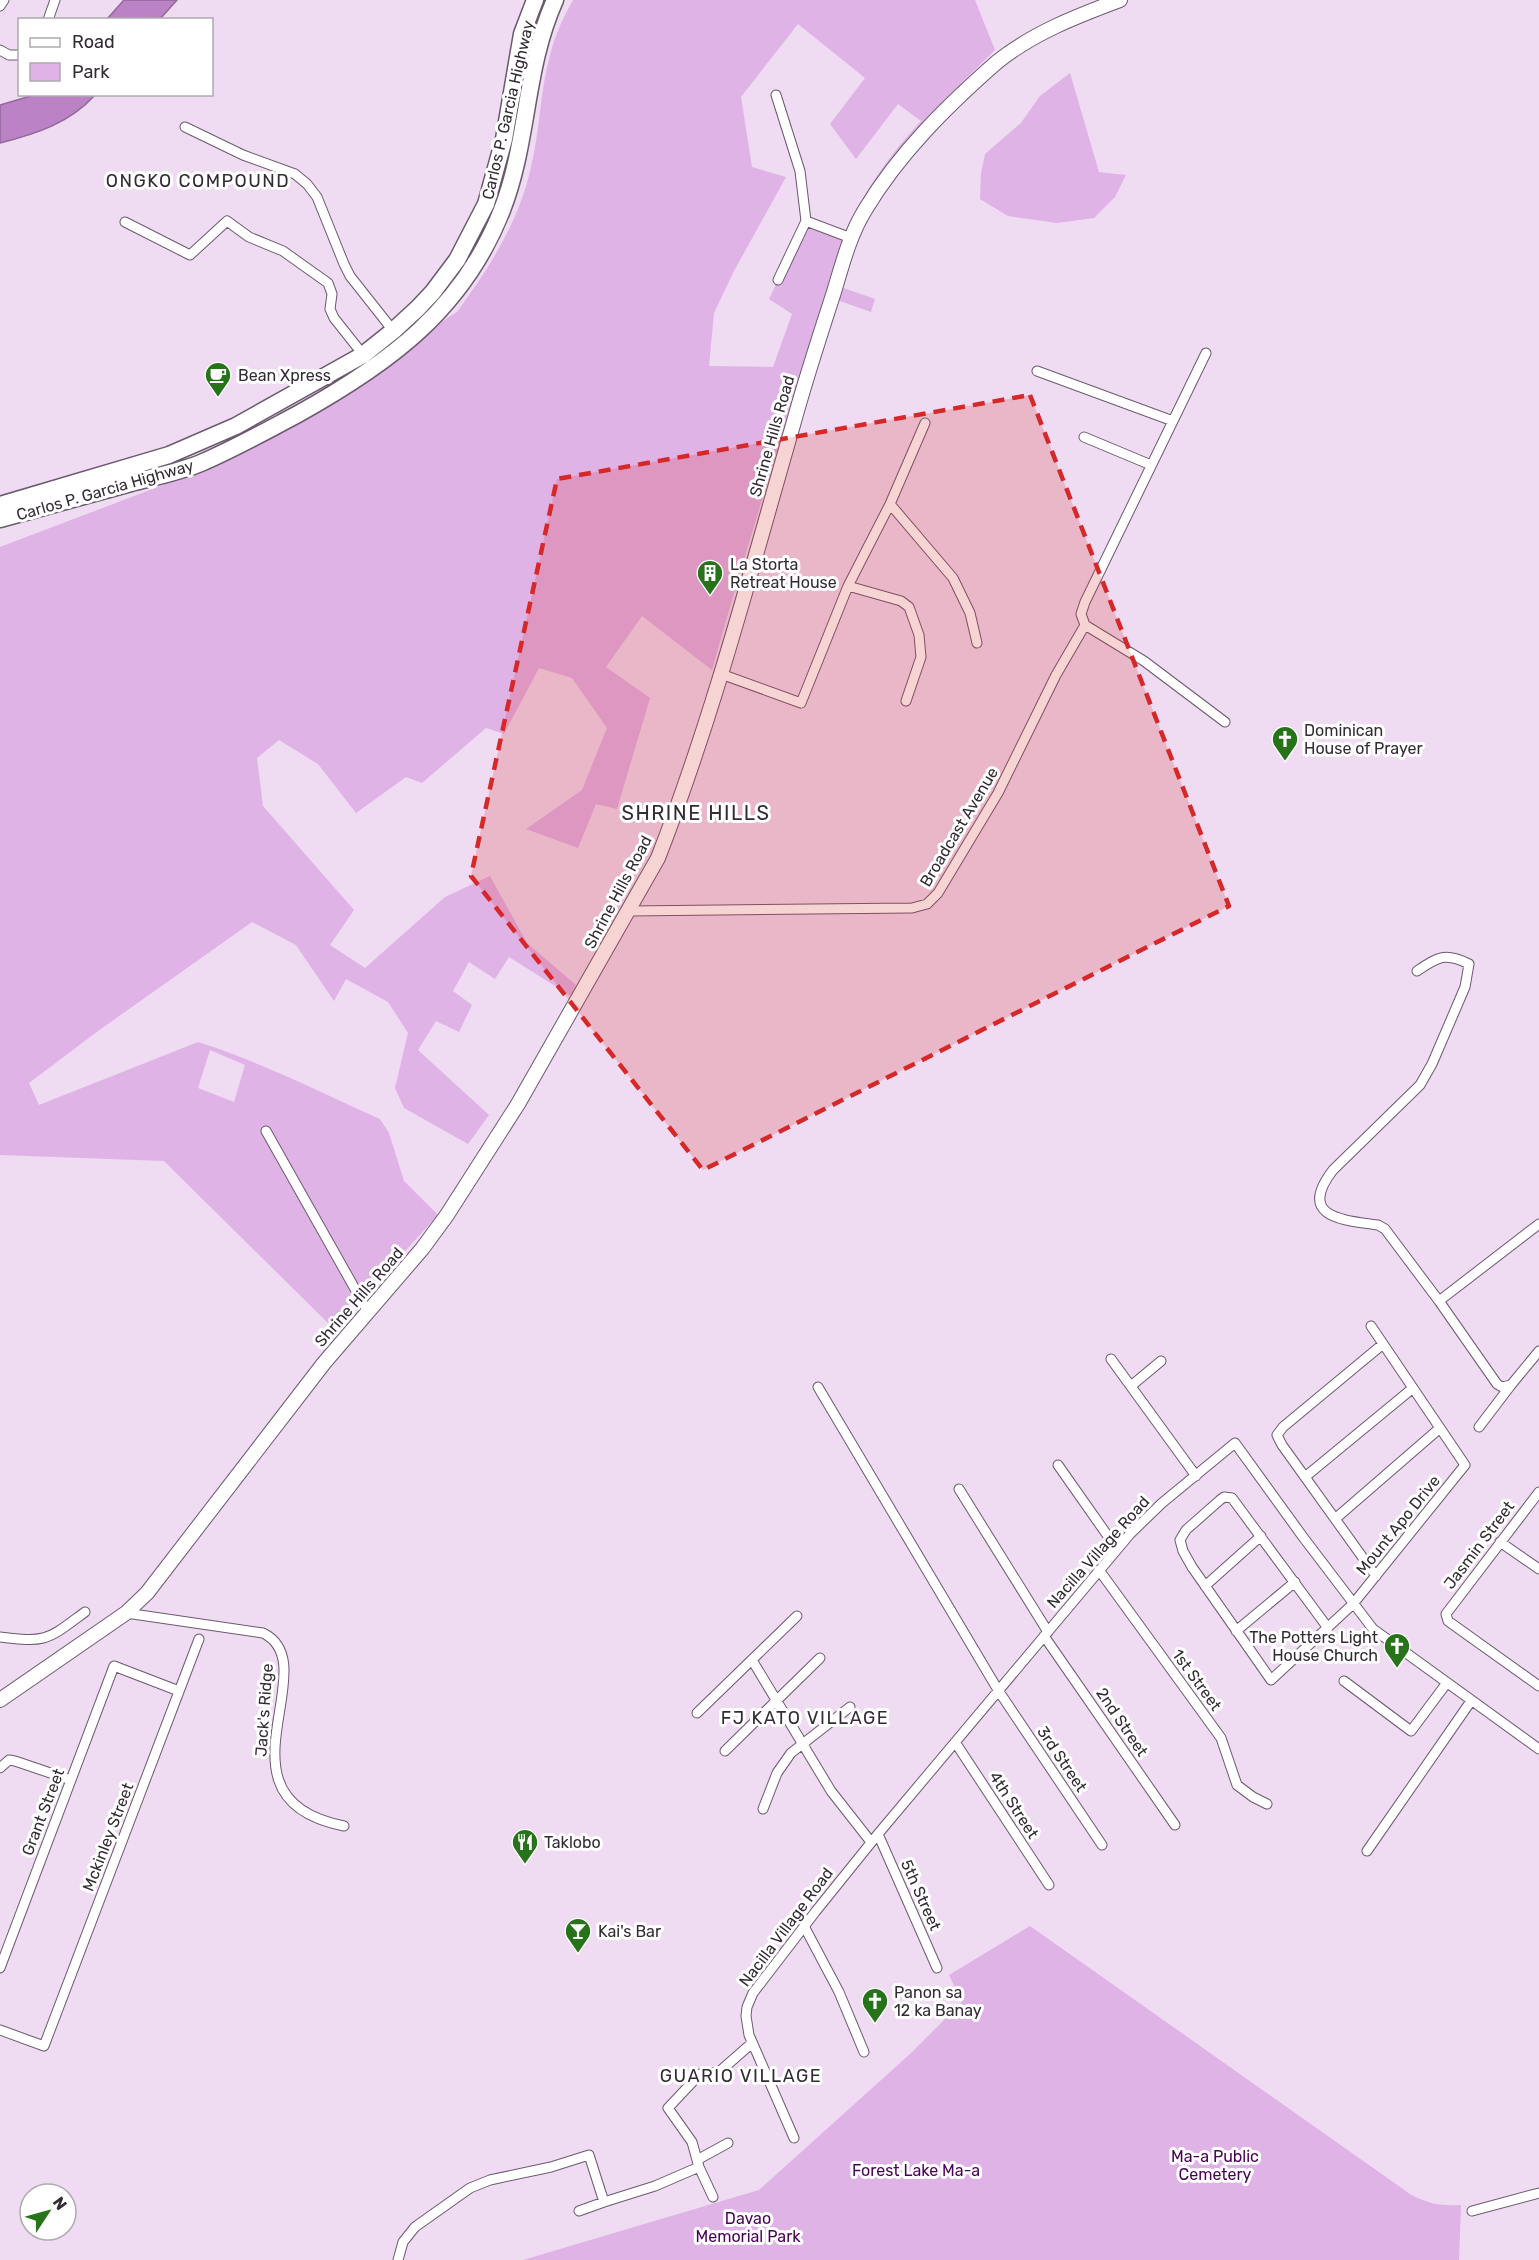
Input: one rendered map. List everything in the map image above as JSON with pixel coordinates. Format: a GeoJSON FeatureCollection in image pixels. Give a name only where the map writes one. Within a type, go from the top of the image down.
{"type":"FeatureCollection","features":[{"type":"Feature","properties":{"kind":"highway","name":"Carlos P. Garcia Highway"},"geometry":{"type":"LineString","coordinates":[[0,505],[192,447],[260,414],[363,355],[418,308],[446,275],[466,244],[486,204],[504,139],[522,34],[535,0]]}},
{"type":"Feature","properties":{"kind":"highway","name":"Carlos P. Garcia Highway"},"geometry":{"type":"LineString","coordinates":[[0,519],[199,464],[269,430],[357,380],[404,345],[430,321],[460,287],[481,254],[501,212],[521,145],[539,42],[555,0]]}},
{"type":"Feature","properties":{"kind":"street"},"geometry":{"type":"LineString","coordinates":[[0,6],[4,0]]}},
{"type":"Feature","properties":{"kind":"street"},"geometry":{"type":"LineString","coordinates":[[49,18],[55,0]]}},
{"type":"Feature","properties":{"kind":"street","name":"Shrine Hills Road"},"geometry":{"type":"LineString","coordinates":[[0,1700],[126,1613],[147,1593],[324,1363],[422,1249],[481,1164],[518,1104],[658,858],[721,674],[808,374],[851,238],[865,210],[906,153],[942,114],[991,67],[1011,51],[1042,33],[1120,0]]}},
{"type":"Feature","properties":{"kind":"street"},"geometry":{"type":"LineString","coordinates":[[0,50],[9,55],[18,55]]}},
{"type":"Feature","properties":{"kind":"street"},"geometry":{"type":"LineString","coordinates":[[776,95],[800,171],[806,221],[778,280]]}},
{"type":"Feature","properties":{"kind":"street"},"geometry":{"type":"LineString","coordinates":[[185,127],[243,155],[295,174],[307,184],[317,196],[350,276],[404,345]]}},
{"type":"Feature","properties":{"kind":"street"},"geometry":{"type":"LineString","coordinates":[[125,222],[190,255],[227,221],[249,237],[283,251],[328,283],[332,294],[330,309],[334,318],[374,368]]}},
{"type":"Feature","properties":{"kind":"street"},"geometry":{"type":"LineString","coordinates":[[806,221],[851,238]]}},
{"type":"Feature","properties":{"kind":"street"},"geometry":{"type":"LineString","coordinates":[[1206,352],[1084,602],[1081,614],[1084,625],[1144,661],[1225,722]]}},
{"type":"Feature","properties":{"kind":"street"},"geometry":{"type":"LineString","coordinates":[[1037,371],[1173,421]]}},
{"type":"Feature","properties":{"kind":"street"},"geometry":{"type":"LineString","coordinates":[[721,674],[801,703],[848,586],[890,504],[925,423]]}},
{"type":"Feature","properties":{"kind":"street"},"geometry":{"type":"LineString","coordinates":[[1084,437],[1151,465]]}},
{"type":"Feature","properties":{"kind":"street"},"geometry":{"type":"LineString","coordinates":[[890,504],[953,578],[970,613],[977,643]]}},
{"type":"Feature","properties":{"kind":"street"},"geometry":{"type":"LineString","coordinates":[[848,586],[902,601],[909,608],[919,635],[921,657],[906,701]]}},
{"type":"Feature","properties":{"kind":"street","name":"Broadcast Avenue"},"geometry":{"type":"LineString","coordinates":[[629,911],[912,908],[927,904],[938,893],[999,793],[1056,675],[1084,625]]}},
{"type":"Feature","properties":{"kind":"street"},"geometry":{"type":"LineString","coordinates":[[1417,971],[1438,957],[1456,958],[1469,964],[1465,987],[1432,1064],[1420,1085],[1333,1170],[1323,1183],[1320,1200],[1323,1208],[1332,1217],[1378,1225],[1385,1229],[1497,1384],[1502,1387],[1511,1385]]}},
{"type":"Feature","properties":{"kind":"street"},"geometry":{"type":"LineString","coordinates":[[266,1131],[368,1312]]}},
{"type":"Feature","properties":{"kind":"street"},"geometry":{"type":"LineString","coordinates":[[1439,1301],[1539,1224]]}},
{"type":"Feature","properties":{"kind":"street"},"geometry":{"type":"LineString","coordinates":[[1335,1519],[1440,1428],[1371,1326]]}},
{"type":"Feature","properties":{"kind":"street"},"geometry":{"type":"LineString","coordinates":[[1376,1576],[1281,1445],[1277,1435],[1283,1427],[1383,1344]]}},
{"type":"Feature","properties":{"kind":"street"},"geometry":{"type":"LineString","coordinates":[[1479,1427],[1539,1351]]}},
{"type":"Feature","properties":{"kind":"street"},"geometry":{"type":"LineString","coordinates":[[1112,1359],[1196,1476]]}},
{"type":"Feature","properties":{"kind":"street"},"geometry":{"type":"LineString","coordinates":[[1131,1386],[1161,1361]]}},
{"type":"Feature","properties":{"kind":"street","name":"3rd Street"},"geometry":{"type":"LineString","coordinates":[[818,1387],[998,1690],[1102,1845]]}},
{"type":"Feature","properties":{"kind":"street"},"geometry":{"type":"LineString","coordinates":[[1305,1477],[1413,1388]]}},
{"type":"Feature","properties":{"kind":"street","name":"Mount Apo Drive"},"geometry":{"type":"LineString","coordinates":[[1236,1631],[1271,1680],[1353,1604],[1465,1465],[1440,1428]]}},
{"type":"Feature","properties":{"kind":"street","name":"Nacilla Village Road"},"geometry":{"type":"LineString","coordinates":[[794,2138],[752,2043],[746,2016],[749,2000],[871,1842],[1117,1549],[1144,1520],[1235,1443],[1353,1604],[1378,1634],[1539,1749]]}},
{"type":"Feature","properties":{"kind":"street"},"geometry":{"type":"LineString","coordinates":[[1058,1465],[1117,1549]]}},
{"type":"Feature","properties":{"kind":"street","name":"2nd Street"},"geometry":{"type":"LineString","coordinates":[[959,1489],[1046,1634],[1175,1825]]}},
{"type":"Feature","properties":{"kind":"street","name":"Jasmin Street"},"geometry":{"type":"LineString","coordinates":[[1539,1492],[1446,1614],[1448,1622],[1539,1686]]}},
{"type":"Feature","properties":{"kind":"street"},"geometry":{"type":"LineString","coordinates":[[1295,1582],[1236,1631],[1183,1551],[1180,1540],[1186,1530],[1224,1497],[1232,1498],[1262,1536],[1295,1582],[1328,1628]]}},
{"type":"Feature","properties":{"kind":"street"},"geometry":{"type":"LineString","coordinates":[[1205,1586],[1262,1536]]}},
{"type":"Feature","properties":{"kind":"street"},"geometry":{"type":"LineString","coordinates":[[1500,1542],[1539,1569]]}},
{"type":"Feature","properties":{"kind":"street","name":"1st Street"},"geometry":{"type":"LineString","coordinates":[[1099,1570],[1221,1738],[1237,1785],[1267,1804]]}},
{"type":"Feature","properties":{"kind":"street"},"geometry":{"type":"LineString","coordinates":[[0,1637],[41,1640],[51,1636],[85,1612]]}},
{"type":"Feature","properties":{"kind":"street","name":"Jack's Ridge"},"geometry":{"type":"LineString","coordinates":[[126,1613],[263,1633],[272,1637],[278,1644],[284,1662],[274,1756],[278,1783],[298,1808],[324,1821],[344,1826]]}},
{"type":"Feature","properties":{"kind":"street"},"geometry":{"type":"LineString","coordinates":[[697,1713],[797,1616]]}},
{"type":"Feature","properties":{"kind":"street","name":"Mckinley Street"},"geometry":{"type":"LineString","coordinates":[[0,2030],[44,2046],[199,1639]]}},
{"type":"Feature","properties":{"kind":"street"},"geometry":{"type":"LineString","coordinates":[[724,1751],[820,1658]]}},
{"type":"Feature","properties":{"kind":"street"},"geometry":{"type":"LineString","coordinates":[[752,1660],[831,1791],[871,1842]]}},
{"type":"Feature","properties":{"kind":"street","name":"Grant Street"},"geometry":{"type":"LineString","coordinates":[[0,1968],[114,1666],[179,1691]]}},
{"type":"Feature","properties":{"kind":"street"},"geometry":{"type":"LineString","coordinates":[[1344,1681],[1411,1731],[1446,1684]]}},
{"type":"Feature","properties":{"kind":"street"},"geometry":{"type":"LineString","coordinates":[[1367,1851],[1471,1701]]}},
{"type":"Feature","properties":{"kind":"street"},"geometry":{"type":"LineString","coordinates":[[763,1809],[784,1761],[801,1744],[850,1707]]}},
{"type":"Feature","properties":{"kind":"street","name":"4th Street"},"geometry":{"type":"LineString","coordinates":[[955,1742],[1049,1885]]}},
{"type":"Feature","properties":{"kind":"street"},"geometry":{"type":"LineString","coordinates":[[0,1768],[9,1760],[15,1761],[70,1780]]}},
{"type":"Feature","properties":{"kind":"street","name":"5th Street"},"geometry":{"type":"LineString","coordinates":[[878,1834],[937,1968]]}},
{"type":"Feature","properties":{"kind":"street"},"geometry":{"type":"LineString","coordinates":[[804,1926],[839,1992],[864,2052]]}},
{"type":"Feature","properties":{"kind":"street"},"geometry":{"type":"LineString","coordinates":[[713,2197],[686,2132],[668,2108],[700,2074],[720,2072],[752,2043]]}},
{"type":"Feature","properties":{"kind":"street"},"geometry":{"type":"LineString","coordinates":[[579,2211],[655,2186],[698,2163],[728,2143]]}},
{"type":"Feature","properties":{"kind":"street"},"geometry":{"type":"LineString","coordinates":[[398,2260],[403,2242],[423,2220],[470,2188],[490,2180],[551,2167],[589,2155],[604,2202]]}},
{"type":"Feature","properties":{"kind":"street"},"geometry":{"type":"LineString","coordinates":[[1472,2211],[1539,2193]]}},
{"type":"Feature","properties":{"kind":"highlighted area"},"geometry":{"type":"Polygon","coordinates":[[[1030,395],[1229,906],[703,1170],[471,876],[557,479],[1030,395]]]}},
{"type":"Feature","properties":{"kind":"green space"},"geometry":{"type":"Polygon","coordinates":[[[573,0],[975,0],[995,50],[902,146],[870,189],[849,229],[828,285],[712,670],[642,616],[606,667],[650,698],[617,809],[596,804],[578,848],[526,829],[582,790],[607,728],[572,678],[539,668],[504,734],[486,728],[422,783],[406,777],[356,813],[318,764],[279,740],[257,758],[263,806],[354,910],[330,945],[365,968],[445,897],[490,876],[527,943],[576,985],[571,996],[509,957],[495,979],[469,962],[453,991],[472,1005],[459,1032],[436,1021],[418,1050],[489,1115],[468,1144],[404,1108],[395,1088],[408,1033],[388,1002],[346,979],[334,1001],[296,945],[252,922],[29,1083],[39,1105],[198,1042],[267,1068],[380,1119],[389,1133],[404,1181],[438,1215],[334,1329],[164,1161],[0,1155],[0,547],[213,466],[457,312],[502,244],[519,207],[534,153],[550,55],[573,0]],[[798,24],[741,97],[752,167],[786,177],[734,271],[714,313],[709,366],[773,367],[792,314],[769,299],[806,221],[844,235],[878,175],[921,121],[898,104],[856,159],[830,124],[865,78],[798,24]],[[210,1050],[198,1088],[234,1102],[245,1065],[210,1050]]]}},
{"type":"Feature","properties":{"kind":"green space"},"geometry":{"type":"Polygon","coordinates":[[[1070,73],[1099,172],[1126,175],[1115,197],[1094,218],[1057,223],[1008,216],[980,199],[981,173],[985,154],[1021,123],[1040,96],[1070,73]]]}},
{"type":"Feature","properties":{"kind":"green space"},"geometry":{"type":"Polygon","coordinates":[[[841,287],[875,299],[871,312],[837,300],[841,287]]]}},
{"type":"Feature","properties":{"kind":"green space"},"geometry":{"type":"Polygon","coordinates":[[[1030,1926],[1410,2194],[1434,2204],[1461,2205],[1459,2260],[523,2260],[759,2190],[910,2054],[962,2002],[949,1975],[1030,1926]]]}},
{"type":"Feature","properties":{"kind":"shaded area"},"geometry":{"type":"Polygon","coordinates":[[[124,0],[177,0],[161,18],[108,18],[124,0]]]}},
{"type":"Feature","properties":{"kind":"shaded area"},"geometry":{"type":"Polygon","coordinates":[[[31,96],[94,96],[75,113],[52,126],[0,143],[0,105],[31,96]]]}},
{"type":"Feature","properties":{"kind":"place","name":"Bean Xpress"},"geometry":{"type":"Point","coordinates":[218,398]}},
{"type":"Feature","properties":{"kind":"place","name":"La Storta Retreat House"},"geometry":{"type":"Point","coordinates":[710,596]}},
{"type":"Feature","properties":{"kind":"place","name":"Dominican House of Prayer"},"geometry":{"type":"Point","coordinates":[1285,762]}},
{"type":"Feature","properties":{"kind":"place","name":"The Potters Light House Church"},"geometry":{"type":"Point","coordinates":[1397,1669]}},
{"type":"Feature","properties":{"kind":"place","name":"Taklobo"},"geometry":{"type":"Point","coordinates":[525,1865]}},
{"type":"Feature","properties":{"kind":"place","name":"Kai's Bar"},"geometry":{"type":"Point","coordinates":[578,1954]}},
{"type":"Feature","properties":{"kind":"place","name":"Panon sa 12 ka Banay"},"geometry":{"type":"Point","coordinates":[875,2024]}},
{"type":"Feature","properties":{"kind":"district","name":"ONGKO COMPOUND"},"geometry":{"type":"Point","coordinates":[198,181]}},
{"type":"Feature","properties":{"kind":"district","name":"SHRINE HILLS"},"geometry":{"type":"Point","coordinates":[696,813]}},
{"type":"Feature","properties":{"kind":"district","name":"FJ KATO VILLAGE"},"geometry":{"type":"Point","coordinates":[805,1718]}},
{"type":"Feature","properties":{"kind":"district","name":"GUARIO VILLAGE"},"geometry":{"type":"Point","coordinates":[741,2076]}},
{"type":"Feature","properties":{"kind":"park label","name":"Ma-a Public Cemetery"},"geometry":{"type":"Point","coordinates":[1215,2165]}},
{"type":"Feature","properties":{"kind":"park label","name":"Forest Lake Ma-a"},"geometry":{"type":"Point","coordinates":[916,2170]}},
{"type":"Feature","properties":{"kind":"park label","name":"Davao Memorial Park"},"geometry":{"type":"Point","coordinates":[748,2227]}}]}
